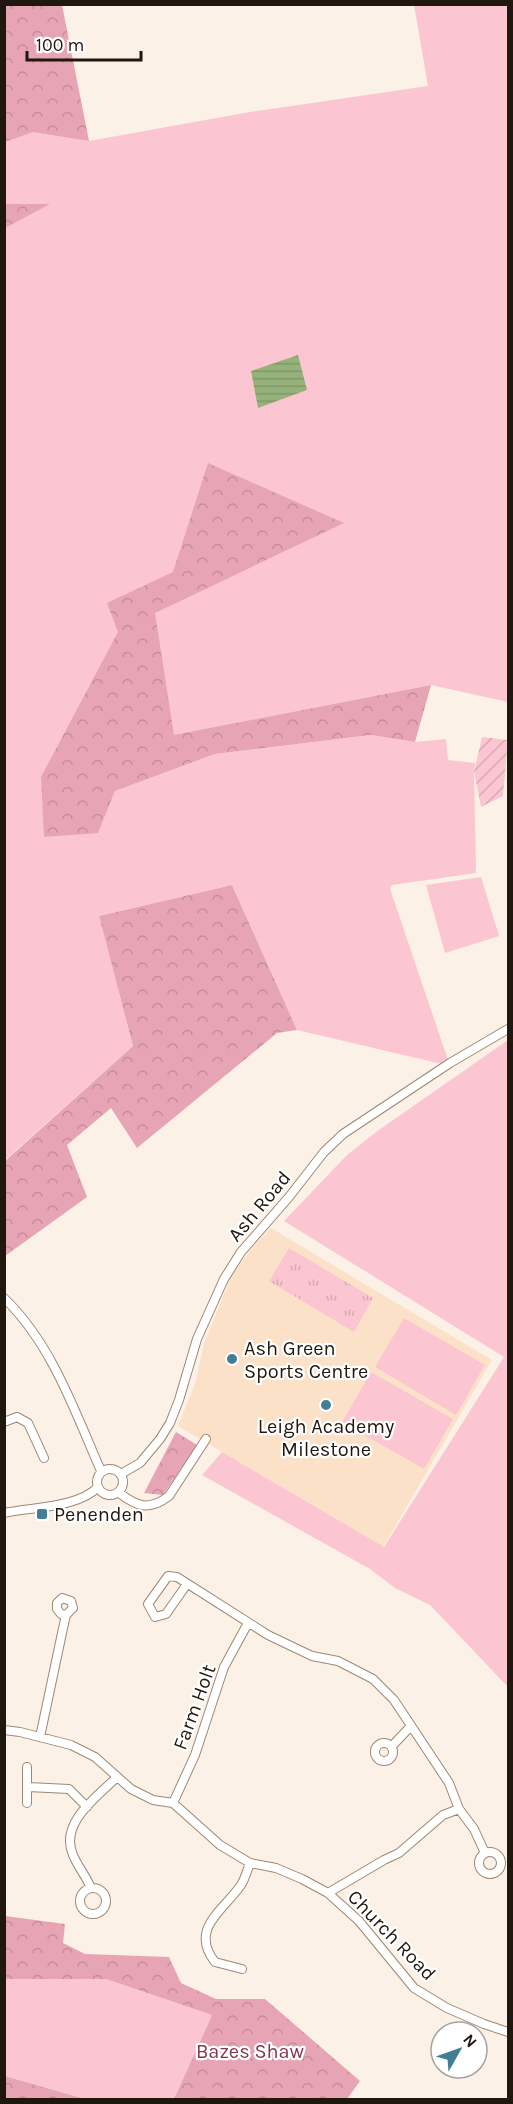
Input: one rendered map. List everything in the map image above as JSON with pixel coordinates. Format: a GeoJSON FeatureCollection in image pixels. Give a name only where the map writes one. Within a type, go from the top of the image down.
{"type":"FeatureCollection","features":[{"type":"Feature","properties":{"kind":"street","name":"Ash Road"},"geometry":{"type":"LineString","coordinates":[[121,1474],[140,1463],[170,1423],[197,1340],[241,1252],[289,1197],[324,1152],[343,1134],[450,1063],[508,1029]]}},
{"type":"Feature","properties":{"kind":"street"},"geometry":{"type":"LineString","coordinates":[[4,1298],[23,1316],[43,1347],[69,1398],[101,1471]]}},
{"type":"Feature","properties":{"kind":"street"},"geometry":{"type":"LineString","coordinates":[[4,1422],[17,1417],[28,1423],[44,1458]]}},
{"type":"Feature","properties":{"kind":"street"},"geometry":{"type":"LineString","coordinates":[[118,1492],[135,1504],[149,1506],[160,1503],[169,1496],[206,1439]]}},
{"type":"Feature","properties":{"kind":"street"},"geometry":{"type":"LineString","coordinates":[[112,1468],[121,1474],[123,1484],[118,1492],[107,1495],[98,1487],[97,1479],[101,1471],[112,1468]]}},
{"type":"Feature","properties":{"kind":"street"},"geometry":{"type":"LineString","coordinates":[[4,1513],[72,1502],[98,1487]]}},
{"type":"Feature","properties":{"kind":"street"},"geometry":{"type":"LineString","coordinates":[[187,1584],[166,1614],[155,1617],[148,1604],[168,1576],[177,1577],[248,1623],[312,1656],[338,1662],[373,1679],[394,1700],[449,1783],[459,1809],[474,1829],[485,1853]]}},
{"type":"Feature","properties":{"kind":"street"},"geometry":{"type":"LineString","coordinates":[[40,1737],[66,1615]]}},
{"type":"Feature","properties":{"kind":"street","name":"Farm Holt"},"geometry":{"type":"LineString","coordinates":[[174,1803],[195,1755],[224,1667],[248,1623]]}},
{"type":"Feature","properties":{"kind":"street"},"geometry":{"type":"LineString","coordinates":[[392,1746],[411,1726]]}},
{"type":"Feature","properties":{"kind":"street","name":"Church Road"},"geometry":{"type":"LineString","coordinates":[[4,1730],[71,1745],[95,1757],[131,1789],[153,1800],[174,1803],[220,1845],[250,1863],[276,1868],[328,1893],[359,1921],[414,1988],[447,2008],[484,2025],[508,2032]]}},
{"type":"Feature","properties":{"kind":"street"},"geometry":{"type":"LineString","coordinates":[[27,1767],[27,1803]]}},
{"type":"Feature","properties":{"kind":"street"},"geometry":{"type":"LineString","coordinates":[[91,1888],[72,1853],[69,1842],[72,1825],[117,1778]]}},
{"type":"Feature","properties":{"kind":"street"},"geometry":{"type":"LineString","coordinates":[[28,1787],[69,1789],[87,1807]]}},
{"type":"Feature","properties":{"kind":"street"},"geometry":{"type":"LineString","coordinates":[[328,1893],[399,1853],[443,1815],[459,1809]]}},
{"type":"Feature","properties":{"kind":"street"},"geometry":{"type":"LineString","coordinates":[[242,1969],[215,1962],[206,1948],[205,1933],[209,1924],[243,1883],[250,1863]]}},
{"type":"Feature","properties":{"kind":"shaded area"},"geometry":{"type":"Polygon","coordinates":[[[298,355],[307,390],[258,408],[251,371],[298,355]]]}},
{"type":"Feature","properties":{"kind":"shaded area","name":"Leigh Academy Milestone"},"geometry":{"type":"Polygon","coordinates":[[[271,1228],[492,1360],[383,1547],[178,1426],[195,1384],[204,1344],[231,1277],[252,1248],[271,1228]]]}},
{"type":"Feature","properties":{"kind":"green space"},"geometry":{"type":"Polygon","coordinates":[[[5,4],[62,5],[89,141],[33,132],[5,142],[5,4]]]}},
{"type":"Feature","properties":{"kind":"green space"},"geometry":{"type":"Polygon","coordinates":[[[414,5],[508,5],[508,702],[431,685],[111,748],[99,830],[115,791],[215,754],[371,735],[415,742],[446,739],[448,760],[475,763],[476,873],[392,885],[390,889],[448,1060],[442,1064],[297,1030],[232,885],[99,916],[133,1046],[5,1160],[5,140],[31,129],[89,141],[250,112],[428,86],[414,5]]]}},
{"type":"Feature","properties":{"kind":"green space"},"geometry":{"type":"Polygon","coordinates":[[[5,204],[50,204],[5,228],[5,204]]]}},
{"type":"Feature","properties":{"kind":"green space"},"geometry":{"type":"Polygon","coordinates":[[[208,463],[344,523],[155,613],[174,735],[431,685],[415,742],[371,735],[215,754],[115,791],[98,833],[44,837],[41,777],[118,632],[107,603],[173,572],[208,463]]]}},
{"type":"Feature","properties":{"kind":"green space"},"geometry":{"type":"Polygon","coordinates":[[[482,737],[508,740],[503,796],[481,807],[474,772],[482,737]]]}},
{"type":"Feature","properties":{"kind":"green space"},"geometry":{"type":"Polygon","coordinates":[[[481,877],[499,936],[445,953],[426,885],[481,877]]]}},
{"type":"Feature","properties":{"kind":"green space"},"geometry":{"type":"Polygon","coordinates":[[[232,885],[297,1030],[277,1033],[137,1148],[111,1108],[67,1145],[87,1197],[5,1256],[5,1161],[133,1046],[99,916],[232,885]]]}},
{"type":"Feature","properties":{"kind":"green space"},"geometry":{"type":"Polygon","coordinates":[[[508,1040],[508,1687],[430,1605],[395,1588],[370,1569],[202,1475],[222,1452],[384,1547],[504,1357],[284,1221],[347,1155],[376,1132],[508,1040]]]}},
{"type":"Feature","properties":{"kind":"green space"},"geometry":{"type":"Polygon","coordinates":[[[289,1248],[373,1298],[354,1332],[269,1281],[289,1248]]]}},
{"type":"Feature","properties":{"kind":"green space"},"geometry":{"type":"Polygon","coordinates":[[[404,1318],[485,1365],[456,1415],[375,1367],[404,1318]]]}},
{"type":"Feature","properties":{"kind":"green space"},"geometry":{"type":"Polygon","coordinates":[[[371,1372],[453,1419],[424,1469],[342,1422],[371,1372]]]}},
{"type":"Feature","properties":{"kind":"green space"},"geometry":{"type":"Polygon","coordinates":[[[176,1432],[197,1445],[163,1495],[144,1493],[176,1432]]]}},
{"type":"Feature","properties":{"kind":"green space","name":"Bazes Shaw"},"geometry":{"type":"Polygon","coordinates":[[[5,1916],[65,1924],[63,1943],[85,1954],[169,1957],[181,1983],[216,1999],[265,1999],[360,2081],[347,2099],[174,2099],[212,2015],[106,1979],[5,1979],[5,1916]]]}},
{"type":"Feature","properties":{"kind":"green space"},"geometry":{"type":"Polygon","coordinates":[[[4,1979],[106,1979],[212,2015],[174,2099],[85,2099],[5,2076],[4,1979]]]}},
{"type":"Feature","properties":{"kind":"green space"},"geometry":{"type":"Polygon","coordinates":[[[5,2076],[85,2099],[5,2099],[5,2076]]]}},
{"type":"Feature","properties":{"kind":"place","name":"Ash Green Sports Centre"},"geometry":{"type":"Point","coordinates":[232,1359]}},
{"type":"Feature","properties":{"kind":"place","name":"Leigh Academy Milestone"},"geometry":{"type":"Point","coordinates":[326,1405]}},
{"type":"Feature","properties":{"kind":"place","name":"Penenden"},"geometry":{"type":"Point","coordinates":[42,1514]}}]}
